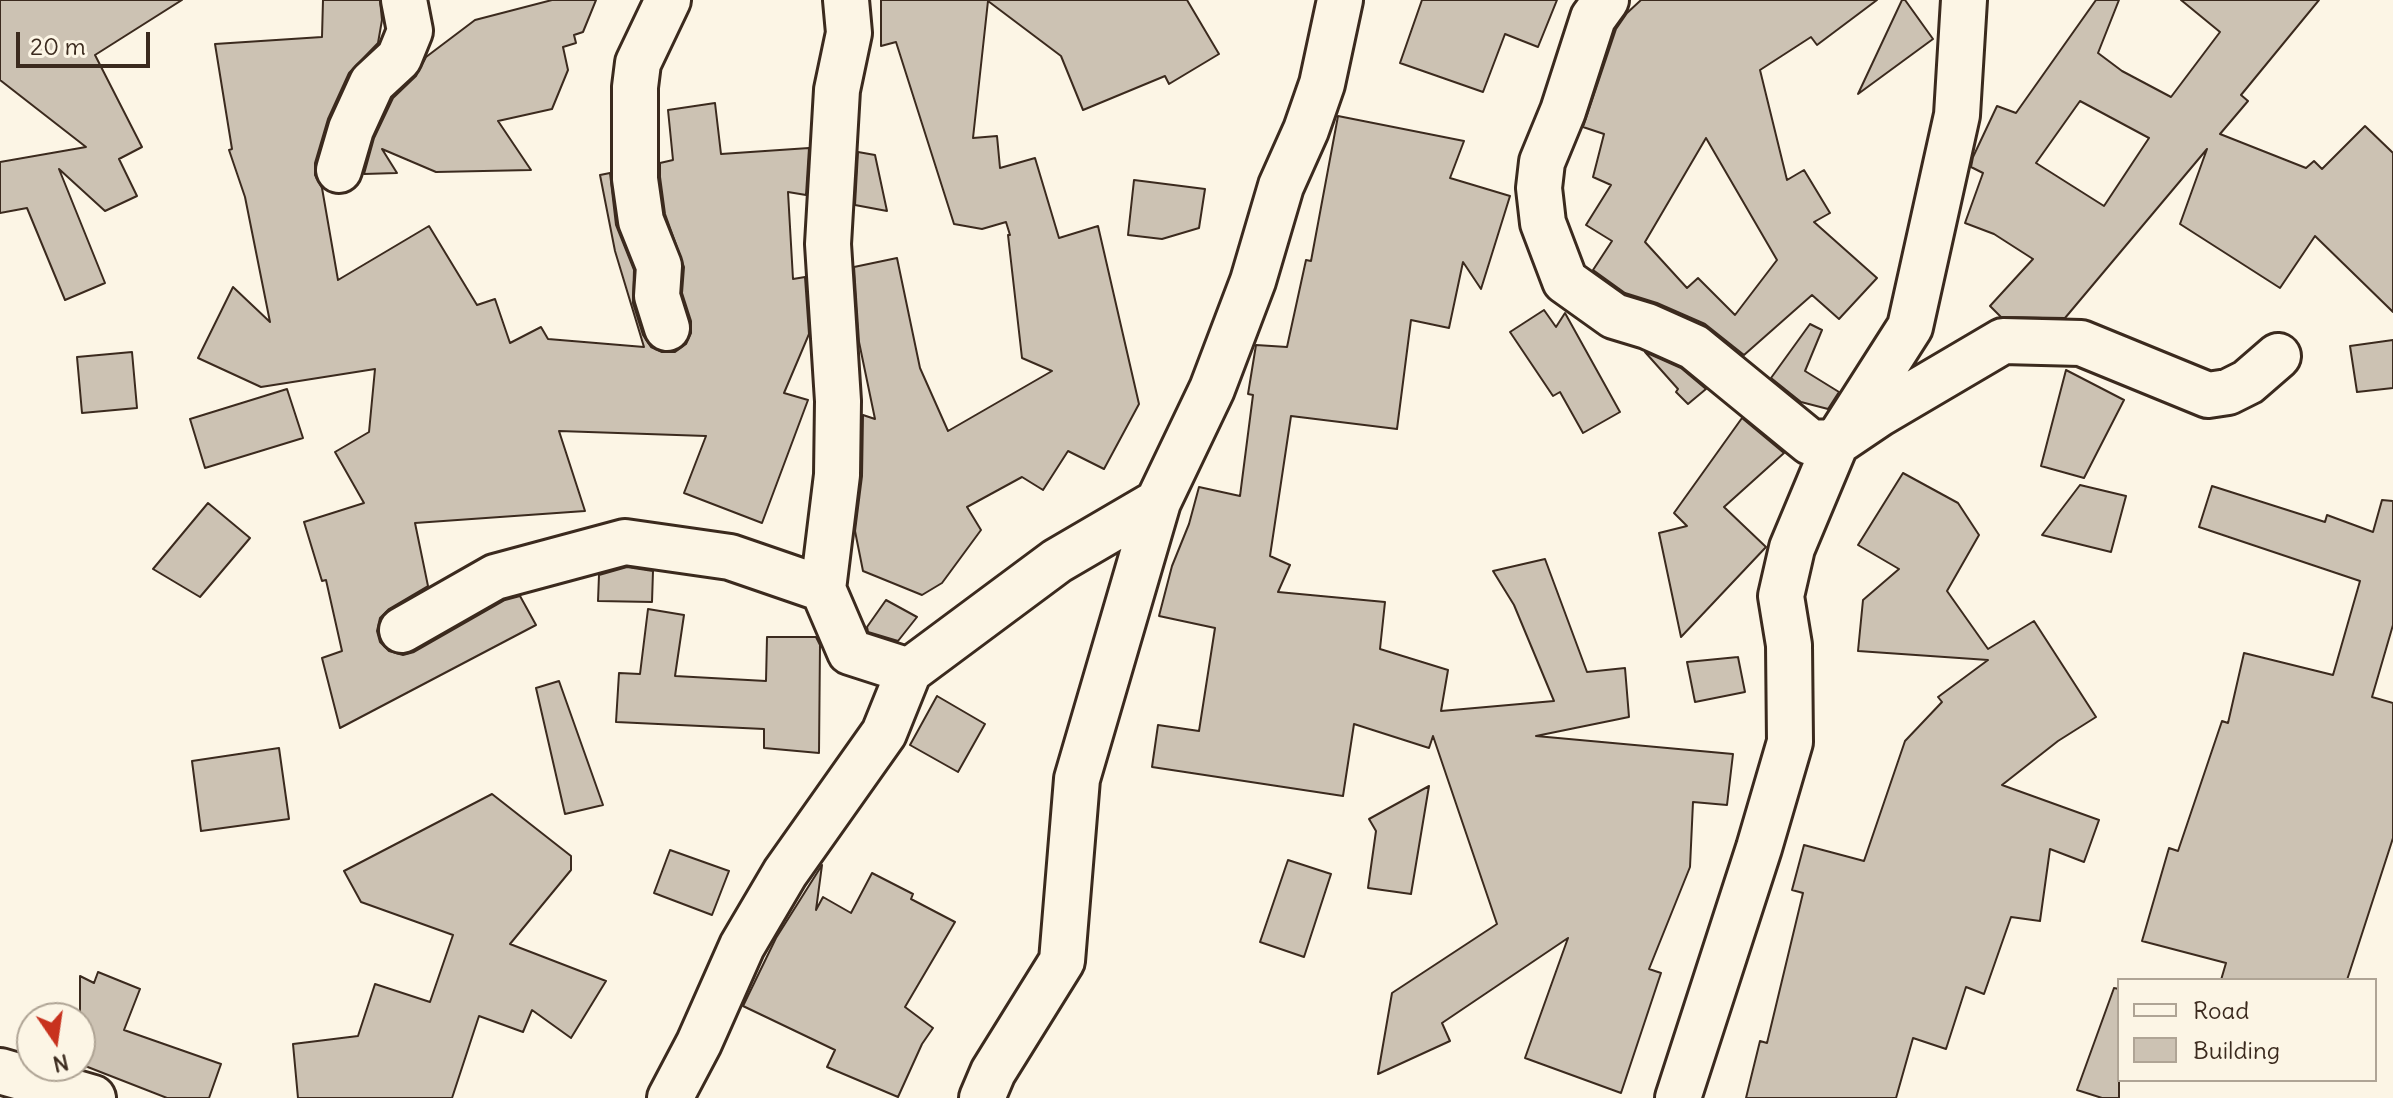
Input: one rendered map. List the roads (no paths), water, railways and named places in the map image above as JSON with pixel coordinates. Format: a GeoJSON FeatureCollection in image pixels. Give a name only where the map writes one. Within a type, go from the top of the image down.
{"type":"FeatureCollection","features":[{"type":"Feature","properties":{"kind":"street"},"geometry":{"type":"LineString","coordinates":[[339,170],[351,129],[372,83],[399,58],[410,31],[404,0]]}},
{"type":"Feature","properties":{"kind":"street"},"geometry":{"type":"LineString","coordinates":[[667,328],[657,296],[659,266],[641,221],[635,179],[635,101],[638,63],[668,0]]}},
{"type":"Feature","properties":{"kind":"street"},"geometry":{"type":"LineString","coordinates":[[846,0],[849,33],[837,90],[828,244],[838,401],[837,475],[823,589],[850,652],[909,671]]}},
{"type":"Feature","properties":{"kind":"street"},"geometry":{"type":"LineString","coordinates":[[982,1098],[993,1072],[1062,961],[1077,779],[1158,502],[1212,389],[1253,281],[1281,186],[1322,84],[1340,0]]}},
{"type":"Feature","properties":{"kind":"street"},"geometry":{"type":"LineString","coordinates":[[1606,0],[1593,18],[1563,111],[1542,162],[1539,188],[1543,223],[1565,281],[1614,316],[1647,326],[1694,347],[1810,442],[1836,443],[2003,341],[2081,343],[2208,395],[2228,392],[2248,382],[2278,356]]}},
{"type":"Feature","properties":{"kind":"street"},"geometry":{"type":"LineString","coordinates":[[1678,1098],[1790,742],[1789,645],[1781,596],[1792,548],[1836,443],[1910,327],[1957,115],[1964,0]]}},
{"type":"Feature","properties":{"kind":"street"},"geometry":{"type":"LineString","coordinates":[[670,1098],[699,1043],[742,946],[785,873],[884,733],[909,671],[1057,561],[1158,502]]}},
{"type":"Feature","properties":{"kind":"street"},"geometry":{"type":"LineString","coordinates":[[402,630],[495,577],[625,542],[730,557],[823,589]]}},
{"type":"Feature","properties":{"kind":"street"},"geometry":{"type":"LineString","coordinates":[[0,1071],[93,1098]]}}]}
